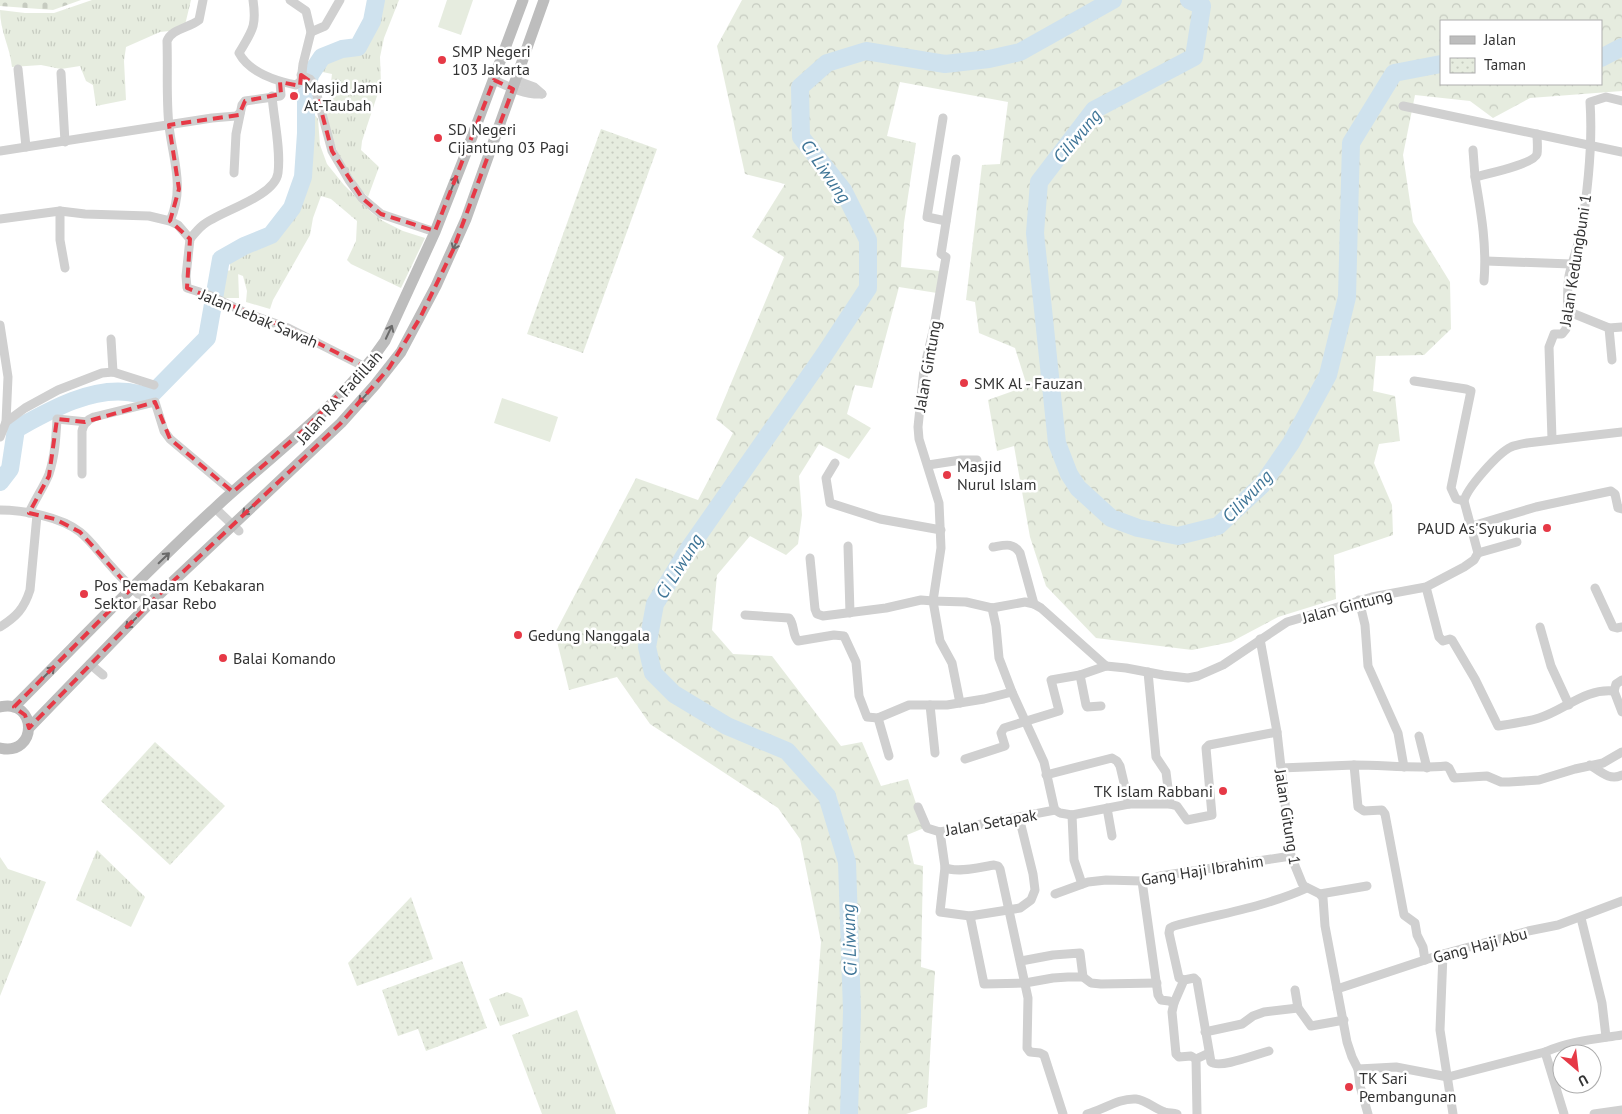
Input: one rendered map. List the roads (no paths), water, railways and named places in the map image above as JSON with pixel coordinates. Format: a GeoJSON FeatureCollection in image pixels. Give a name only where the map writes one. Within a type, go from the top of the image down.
{"type":"FeatureCollection","features":[{"type":"Feature","properties":{"kind":"main road","name":"Jalan RA. Fadillah"},"geometry":{"type":"LineString","coordinates":[[14,707],[215,508],[307,427],[365,367],[385,341],[435,232],[523,0]]}},
{"type":"Feature","properties":{"kind":"main road","name":"Jalan RA. Fadillah"},"geometry":{"type":"LineString","coordinates":[[0,749],[7,750],[18,746],[27,738],[29,728],[149,604],[236,528],[276,485],[341,423],[401,352],[420,318],[466,219],[544,0]]}},
{"type":"Feature","properties":{"kind":"main road"},"geometry":{"type":"LineString","coordinates":[[0,707],[14,707],[25,715],[29,728]]}},
{"type":"Feature","properties":{"kind":"street"},"geometry":{"type":"LineString","coordinates":[[170,221],[179,189],[169,125],[167,41],[168,37],[173,33],[199,20],[204,0]]}},
{"type":"Feature","properties":{"kind":"street"},"geometry":{"type":"LineString","coordinates":[[253,0],[255,22],[239,53],[244,62],[257,71],[280,82],[297,85],[306,77],[311,32],[306,11],[290,0]]}},
{"type":"Feature","properties":{"kind":"street"},"geometry":{"type":"LineString","coordinates":[[311,32],[325,26],[340,0]]}},
{"type":"Feature","properties":{"kind":"street"},"geometry":{"type":"LineString","coordinates":[[18,69],[26,147]]}},
{"type":"Feature","properties":{"kind":"street"},"geometry":{"type":"LineString","coordinates":[[61,73],[65,142]]}},
{"type":"Feature","properties":{"kind":"street"},"geometry":{"type":"LineString","coordinates":[[306,77],[315,88],[332,150],[362,198],[381,214],[435,232]]}},
{"type":"Feature","properties":{"kind":"street"},"geometry":{"type":"LineString","coordinates":[[494,80],[514,84]]}},
{"type":"Feature","properties":{"kind":"street"},"geometry":{"type":"LineString","coordinates":[[234,173],[242,105],[246,101],[281,95],[280,82]]}},
{"type":"Feature","properties":{"kind":"street"},"geometry":{"type":"LineString","coordinates":[[0,219],[60,211],[85,214],[149,216],[170,221],[184,230],[190,239],[204,224],[245,204],[267,190],[276,180],[278,174],[277,148],[272,96]]}},
{"type":"Feature","properties":{"kind":"street","name":"Jalan Kedungbuni 1"},"geometry":{"type":"LineString","coordinates":[[1552,440],[1549,347],[1554,334],[1562,334],[1566,330],[1571,264],[1575,257],[1581,232],[1591,145],[1590,102],[1606,97],[1622,101]]}},
{"type":"Feature","properties":{"kind":"street"},"geometry":{"type":"LineString","coordinates":[[1403,106],[1622,152]]}},
{"type":"Feature","properties":{"kind":"street"},"geometry":{"type":"LineString","coordinates":[[0,151],[231,117],[240,113]]}},
{"type":"Feature","properties":{"kind":"street"},"geometry":{"type":"LineString","coordinates":[[942,118],[927,217],[946,221]]}},
{"type":"Feature","properties":{"kind":"street"},"geometry":{"type":"LineString","coordinates":[[1475,177],[1517,165],[1535,157],[1537,153],[1537,134]]}},
{"type":"Feature","properties":{"kind":"street"},"geometry":{"type":"LineString","coordinates":[[1473,150],[1475,177],[1484,231],[1486,261],[1484,280]]}},
{"type":"Feature","properties":{"kind":"street","name":"Jalan Gintung"},"geometry":{"type":"LineString","coordinates":[[956,159],[941,254],[946,257],[934,327],[924,369],[918,419],[919,439],[940,503],[941,548],[933,601],[940,641],[952,663],[960,703]]}},
{"type":"Feature","properties":{"kind":"street"},"geometry":{"type":"LineString","coordinates":[[60,211],[61,246],[65,268]]}},
{"type":"Feature","properties":{"kind":"street","name":"Jalan Lebak Sawah"},"geometry":{"type":"LineString","coordinates":[[190,239],[187,288],[300,334],[365,367]]}},
{"type":"Feature","properties":{"kind":"street"},"geometry":{"type":"LineString","coordinates":[[1486,261],[1571,264]]}},
{"type":"Feature","properties":{"kind":"street"},"geometry":{"type":"LineString","coordinates":[[1567,311],[1610,328],[1622,327]]}},
{"type":"Feature","properties":{"kind":"street"},"geometry":{"type":"LineString","coordinates":[[0,325],[8,369],[8,409],[6,422],[0,437]]}},
{"type":"Feature","properties":{"kind":"street"},"geometry":{"type":"LineString","coordinates":[[1610,328],[1612,360]]}},
{"type":"Feature","properties":{"kind":"street"},"geometry":{"type":"LineString","coordinates":[[111,339],[112,372]]}},
{"type":"Feature","properties":{"kind":"street"},"geometry":{"type":"LineString","coordinates":[[6,422],[25,408],[58,390],[93,376],[112,372],[154,385]]}},
{"type":"Feature","properties":{"kind":"street"},"geometry":{"type":"LineString","coordinates":[[1414,381],[1471,391],[1451,488],[1456,499],[1464,501]]}},
{"type":"Feature","properties":{"kind":"street"},"geometry":{"type":"LineString","coordinates":[[82,474],[82,431],[87,422],[94,417],[155,402],[164,431],[170,439],[234,492]]}},
{"type":"Feature","properties":{"kind":"street"},"geometry":{"type":"LineString","coordinates":[[0,627],[19,613],[27,600],[30,590],[33,514],[36,497],[48,476],[56,444],[57,419],[87,422]]}},
{"type":"Feature","properties":{"kind":"street"},"geometry":{"type":"LineString","coordinates":[[1517,542],[1478,553],[1464,501],[1465,496],[1479,478],[1502,453],[1511,447],[1622,432]]}},
{"type":"Feature","properties":{"kind":"street"},"geometry":{"type":"LineString","coordinates":[[928,465],[960,460],[977,460]]}},
{"type":"Feature","properties":{"kind":"street"},"geometry":{"type":"LineString","coordinates":[[835,463],[826,478],[830,503],[880,520],[941,530]]}},
{"type":"Feature","properties":{"kind":"street"},"geometry":{"type":"LineString","coordinates":[[1472,526],[1536,507],[1612,491],[1614,492],[1618,508],[1622,509]]}},
{"type":"Feature","properties":{"kind":"street"},"geometry":{"type":"LineString","coordinates":[[215,508],[236,528]]}},
{"type":"Feature","properties":{"kind":"street"},"geometry":{"type":"LineString","coordinates":[[0,510],[33,514],[68,524],[80,532],[132,589],[149,604]]}},
{"type":"Feature","properties":{"kind":"street"},"geometry":{"type":"LineString","coordinates":[[993,547],[1011,544],[1017,547],[1034,604]]}},
{"type":"Feature","properties":{"kind":"street"},"geometry":{"type":"LineString","coordinates":[[848,546],[850,613]]}},
{"type":"Feature","properties":{"kind":"street","name":"Jalan Gintung"},"geometry":{"type":"LineString","coordinates":[[965,759],[1002,748],[1004,746],[1002,731],[1025,721],[1059,711],[1051,680],[1080,675],[1106,666],[1188,678],[1198,676],[1223,665],[1287,622],[1358,600],[1426,587],[1464,568],[1474,560],[1478,553]]}},
{"type":"Feature","properties":{"kind":"street"},"geometry":{"type":"LineString","coordinates":[[810,558],[817,614],[823,616],[850,613],[886,608],[921,600],[966,602],[992,608],[1025,602],[1041,608],[1106,666]]}},
{"type":"Feature","properties":{"kind":"street"},"geometry":{"type":"LineString","coordinates":[[1426,587],[1440,639],[1443,641],[1450,638],[1452,640],[1475,678],[1498,726],[1539,718],[1569,705],[1578,698],[1597,691],[1614,690]]}},
{"type":"Feature","properties":{"kind":"street"},"geometry":{"type":"LineString","coordinates":[[1595,588],[1613,627],[1622,627]]}},
{"type":"Feature","properties":{"kind":"street"},"geometry":{"type":"LineString","coordinates":[[1358,600],[1365,625],[1368,666],[1398,733],[1404,768]]}},
{"type":"Feature","properties":{"kind":"street"},"geometry":{"type":"LineString","coordinates":[[992,608],[999,658],[1012,692],[1044,762],[1056,810],[1072,814],[1129,804],[1170,804],[1177,806],[1187,820],[1212,815],[1206,748],[1209,745],[1277,732]]}},
{"type":"Feature","properties":{"kind":"street"},"geometry":{"type":"LineString","coordinates":[[745,615],[789,618],[792,622],[795,638],[798,641],[844,636],[856,662],[860,696],[865,716],[871,718],[878,718],[909,705],[946,705],[1012,692]]}},
{"type":"Feature","properties":{"kind":"street"},"geometry":{"type":"LineString","coordinates":[[1540,627],[1551,666],[1569,705]]}},
{"type":"Feature","properties":{"kind":"street","name":"Jalan Gitung 1"},"geometry":{"type":"LineString","coordinates":[[1260,639],[1277,732],[1291,856],[1302,883],[1307,888]]}},
{"type":"Feature","properties":{"kind":"street"},"geometry":{"type":"LineString","coordinates":[[90,664],[102,675]]}},
{"type":"Feature","properties":{"kind":"street"},"geometry":{"type":"LineString","coordinates":[[1148,672],[1156,757],[1166,772],[1170,804]]}},
{"type":"Feature","properties":{"kind":"street"},"geometry":{"type":"LineString","coordinates":[[1080,675],[1087,707],[1101,706]]}},
{"type":"Feature","properties":{"kind":"street"},"geometry":{"type":"LineString","coordinates":[[1622,680],[1616,684],[1614,690],[1622,712]]}},
{"type":"Feature","properties":{"kind":"street"},"geometry":{"type":"LineString","coordinates":[[930,705],[935,753]]}},
{"type":"Feature","properties":{"kind":"street"},"geometry":{"type":"LineString","coordinates":[[878,718],[890,756]]}},
{"type":"Feature","properties":{"kind":"street"},"geometry":{"type":"LineString","coordinates":[[1419,736],[1427,768]]}},
{"type":"Feature","properties":{"kind":"street"},"geometry":{"type":"LineString","coordinates":[[1281,768],[1354,765],[1404,768],[1446,766],[1454,778],[1487,776],[1501,782],[1509,782],[1539,780],[1603,763],[1622,752]]}},
{"type":"Feature","properties":{"kind":"street"},"geometry":{"type":"LineString","coordinates":[[1046,775],[1112,758],[1120,766],[1129,804]]}},
{"type":"Feature","properties":{"kind":"street"},"geometry":{"type":"LineString","coordinates":[[1354,765],[1358,807],[1364,811],[1382,810],[1385,814],[1404,915],[1416,922],[1417,935],[1423,947],[1425,960]]}},
{"type":"Feature","properties":{"kind":"street"},"geometry":{"type":"LineString","coordinates":[[1590,765],[1610,778],[1617,778],[1622,775]]}},
{"type":"Feature","properties":{"kind":"street","name":"Jalan Setapak"},"geometry":{"type":"LineString","coordinates":[[918,807],[927,828],[940,832],[1056,810]]}},
{"type":"Feature","properties":{"kind":"street"},"geometry":{"type":"LineString","coordinates":[[1107,808],[1112,836]]}},
{"type":"Feature","properties":{"kind":"street"},"geometry":{"type":"LineString","coordinates":[[1072,814],[1074,860],[1082,884]]}},
{"type":"Feature","properties":{"kind":"street"},"geometry":{"type":"LineString","coordinates":[[940,832],[945,867],[940,912],[970,916],[1010,910],[1024,907],[1031,900],[1035,890],[1033,874],[1019,818]]}},
{"type":"Feature","properties":{"kind":"street","name":"Gang Haji Ibrahim"},"geometry":{"type":"LineString","coordinates":[[1055,894],[1082,884],[1106,880],[1142,881],[1160,876],[1291,856]]}},
{"type":"Feature","properties":{"kind":"street"},"geometry":{"type":"LineString","coordinates":[[945,867],[953,871],[998,866],[1003,878],[1029,1005],[1027,1048],[1030,1052],[1044,1055],[1063,1114]]}},
{"type":"Feature","properties":{"kind":"street"},"geometry":{"type":"LineString","coordinates":[[1142,881],[1161,1000],[1174,1003]]}},
{"type":"Feature","properties":{"kind":"street"},"geometry":{"type":"LineString","coordinates":[[1320,894],[1367,886]]}},
{"type":"Feature","properties":{"kind":"street"},"geometry":{"type":"LineString","coordinates":[[1269,1051],[1228,1062],[1216,1064],[1211,1062],[1197,981],[1194,978],[1184,980],[1178,976],[1169,932],[1170,928],[1246,909],[1307,888],[1320,894],[1323,898],[1325,926],[1347,1042],[1358,1069],[1360,1086],[1368,1114]]}},
{"type":"Feature","properties":{"kind":"street","name":"Gang Haji Abu"},"geometry":{"type":"LineString","coordinates":[[1337,989],[1443,954],[1581,918],[1622,901]]}},
{"type":"Feature","properties":{"kind":"street"},"geometry":{"type":"LineString","coordinates":[[970,916],[984,984],[1082,977],[1087,981],[1101,984],[1157,983]]}},
{"type":"Feature","properties":{"kind":"street"},"geometry":{"type":"LineString","coordinates":[[1581,918],[1602,1003],[1606,1037]]}},
{"type":"Feature","properties":{"kind":"street"},"geometry":{"type":"LineString","coordinates":[[1020,960],[1080,953],[1082,977]]}},
{"type":"Feature","properties":{"kind":"street"},"geometry":{"type":"LineString","coordinates":[[1443,954],[1440,1030],[1453,1114]]}},
{"type":"Feature","properties":{"kind":"street"},"geometry":{"type":"LineString","coordinates":[[1184,980],[1172,1012],[1176,1054],[1179,1057],[1191,1056],[1196,1059]]}},
{"type":"Feature","properties":{"kind":"street"},"geometry":{"type":"LineString","coordinates":[[1295,990],[1298,1008],[1311,1026],[1344,1020]]}},
{"type":"Feature","properties":{"kind":"street"},"geometry":{"type":"LineString","coordinates":[[1205,1032],[1242,1024],[1253,1016],[1264,1012],[1298,1008]]}},
{"type":"Feature","properties":{"kind":"street"},"geometry":{"type":"LineString","coordinates":[[1358,1069],[1396,1067],[1448,1077],[1580,1041],[1622,1034]]}},
{"type":"Feature","properties":{"kind":"street"},"geometry":{"type":"LineString","coordinates":[[1196,1059],[1209,1052]]}},
{"type":"Feature","properties":{"kind":"street"},"geometry":{"type":"LineString","coordinates":[[1545,1052],[1564,1114]]}},
{"type":"Feature","properties":{"kind":"street"},"geometry":{"type":"LineString","coordinates":[[1196,1059],[1197,1114]]}},
{"type":"Feature","properties":{"kind":"street"},"geometry":{"type":"LineString","coordinates":[[1087,1114],[1097,1113],[1115,1103],[1137,1099],[1164,1112],[1177,1114]]}},
{"type":"Feature","properties":{"kind":"street"},"geometry":{"type":"LineString","coordinates":[[1594,1114],[1622,1110]]}},
{"type":"Feature","properties":{"kind":"waterway"},"geometry":{"type":"LineString","coordinates":[[0,482],[10,469],[16,429],[69,402],[83,397],[112,392],[127,392],[150,396],[207,338],[221,259],[244,246],[271,235],[292,208],[303,177],[306,96],[310,75],[322,57],[342,49],[358,47],[372,21],[376,0]]}},
{"type":"Feature","properties":{"kind":"waterway","name":"Ci Liwung"},"geometry":{"type":"LineString","coordinates":[[849,1114],[852,1011],[847,862],[827,796],[787,751],[727,726],[674,694],[653,673],[647,647],[655,604],[688,550],[824,355],[868,288],[868,240],[843,190],[801,137],[800,87],[827,63],[866,51],[945,64],[989,59],[1020,52],[1113,0]]}},
{"type":"Feature","properties":{"kind":"waterway","name":"Ciliwung"},"geometry":{"type":"LineString","coordinates":[[1189,0],[1202,6],[1194,57],[1094,110],[1039,182],[1035,233],[1057,443],[1069,474],[1078,488],[1111,518],[1138,528],[1178,536],[1218,526],[1262,485],[1291,443],[1328,375],[1347,297],[1351,143],[1394,73],[1440,64]]}},
{"type":"Feature","properties":{"kind":"waterway","name":"Ciliwung"},"geometry":{"type":"LineString","coordinates":[[1602,57],[1622,47]]}},
{"type":"Feature","properties":{"kind":"place","name":"SMP Negeri 103 Jakarta"},"geometry":{"type":"Point","coordinates":[442,60]}},
{"type":"Feature","properties":{"kind":"place","name":"Masjid Jami At-Taubah"},"geometry":{"type":"Point","coordinates":[294,96]}},
{"type":"Feature","properties":{"kind":"place","name":"SD Negeri Cijantung 03 Pagi"},"geometry":{"type":"Point","coordinates":[438,138]}},
{"type":"Feature","properties":{"kind":"place","name":"SMK Al - Fauzan"},"geometry":{"type":"Point","coordinates":[964,383]}},
{"type":"Feature","properties":{"kind":"place","name":"Masjid Nurul Islam"},"geometry":{"type":"Point","coordinates":[947,475]}},
{"type":"Feature","properties":{"kind":"place","name":"PAUD As'Syukuria"},"geometry":{"type":"Point","coordinates":[1547,528]}},
{"type":"Feature","properties":{"kind":"place","name":"Pos Pemadam Kebakaran Sektor Pasar Rebo"},"geometry":{"type":"Point","coordinates":[84,594]}},
{"type":"Feature","properties":{"kind":"place","name":"Gedung Nanggala"},"geometry":{"type":"Point","coordinates":[518,635]}},
{"type":"Feature","properties":{"kind":"place","name":"Balai Komando"},"geometry":{"type":"Point","coordinates":[223,658]}},
{"type":"Feature","properties":{"kind":"place","name":"TK Islam Rabbani"},"geometry":{"type":"Point","coordinates":[1223,791]}},
{"type":"Feature","properties":{"kind":"place","name":"TK Sari Pembangunan"},"geometry":{"type":"Point","coordinates":[1349,1087]}}]}
